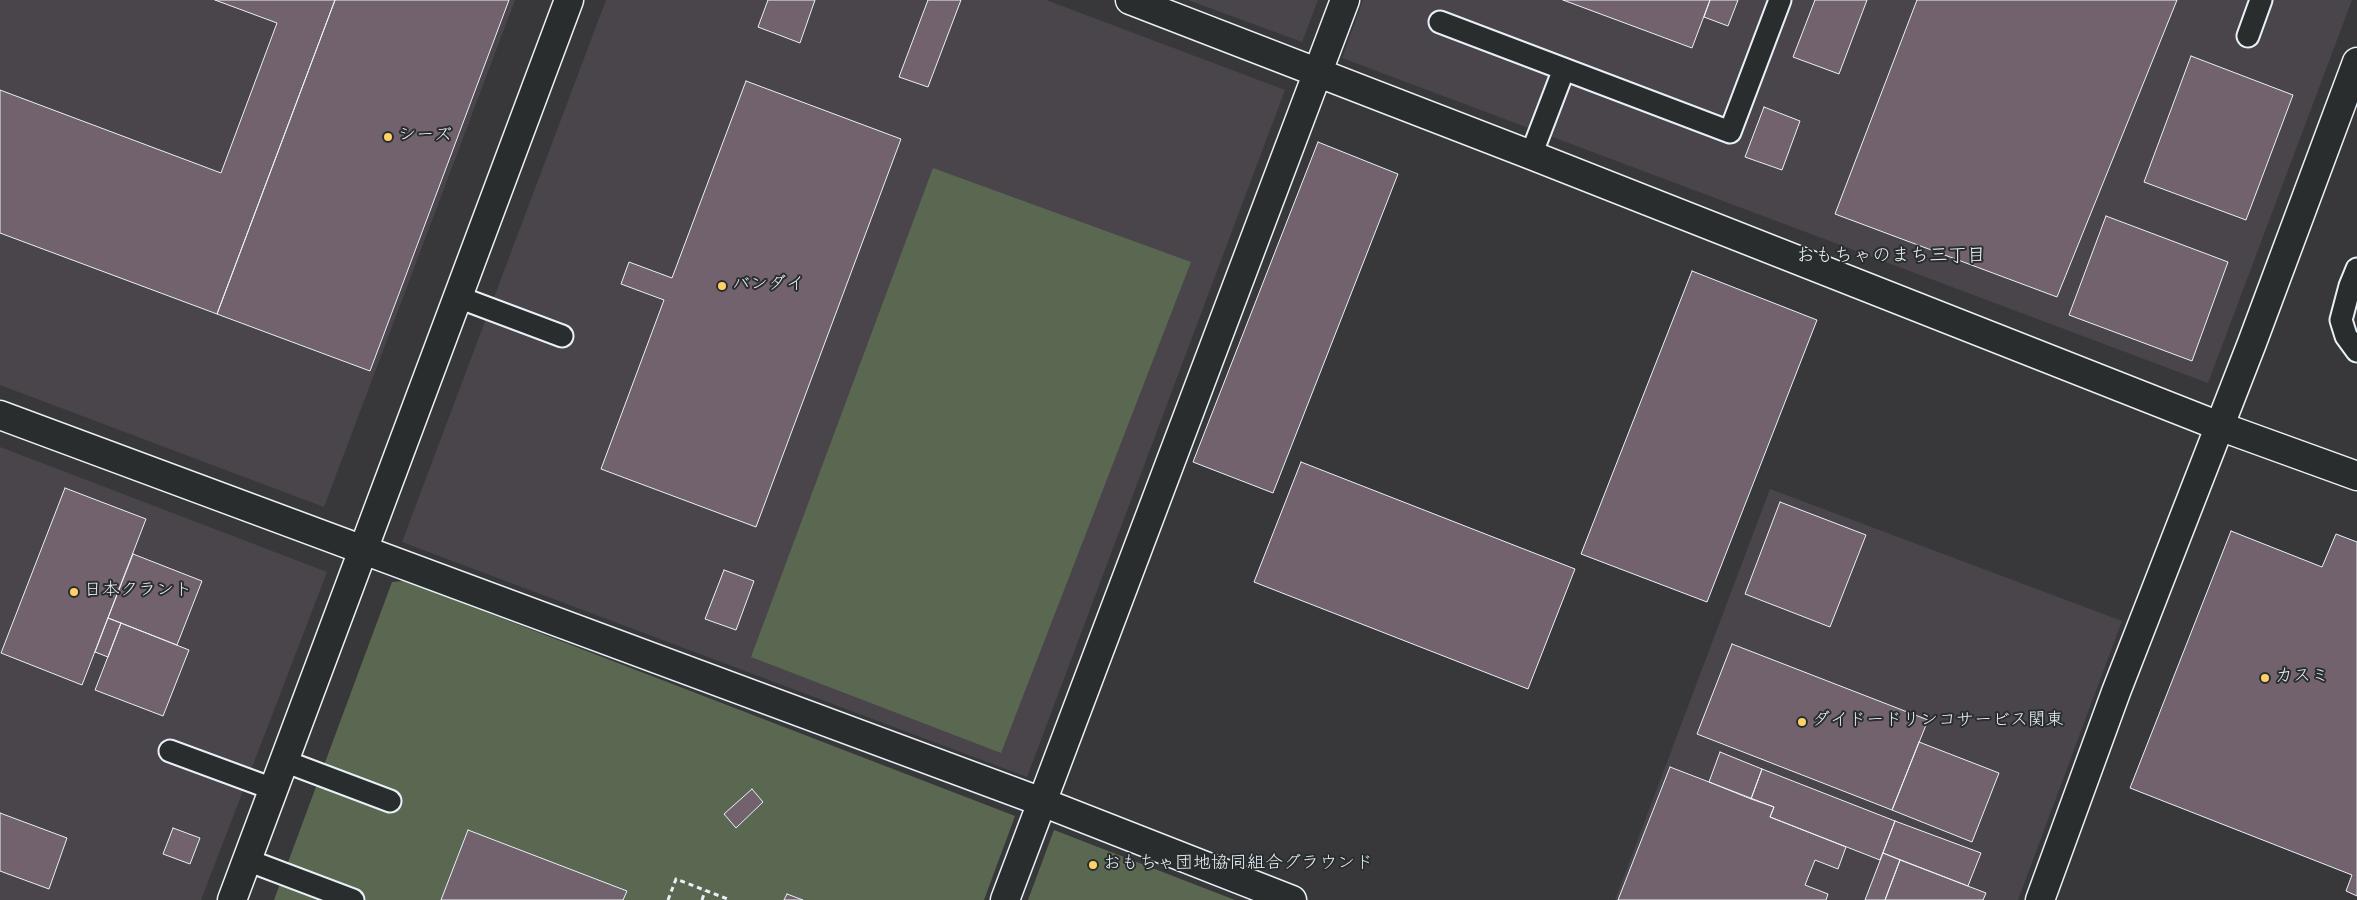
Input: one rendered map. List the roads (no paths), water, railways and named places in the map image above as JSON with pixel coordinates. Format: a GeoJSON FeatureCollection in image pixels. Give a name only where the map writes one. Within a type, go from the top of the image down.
{"type":"FeatureCollection","features":[{"type":"Feature","properties":{"kind":"street"},"geometry":{"type":"LineString","coordinates":[[232,900],[569,0]]}},
{"type":"Feature","properties":{"kind":"street"},"geometry":{"type":"LineString","coordinates":[[1130,0],[1531,155],[2219,426],[2357,476]]}},
{"type":"Feature","properties":{"kind":"street"},"geometry":{"type":"LineString","coordinates":[[1006,900],[1345,0]]}},
{"type":"Feature","properties":{"kind":"street"},"geometry":{"type":"LineString","coordinates":[[2040,900],[2116,692],[2252,342],[2357,62]]}},
{"type":"Feature","properties":{"kind":"street"},"geometry":{"type":"LineString","coordinates":[[0,415],[1042,802],[1292,900]]}},
{"type":"Feature","properties":{"kind":"lane"},"geometry":{"type":"LineString","coordinates":[[1440,22],[1730,132],[1780,0]]}},
{"type":"Feature","properties":{"kind":"lane"},"geometry":{"type":"LineString","coordinates":[[2248,36],[2261,0]]}},
{"type":"Feature","properties":{"kind":"lane"},"geometry":{"type":"LineString","coordinates":[[1531,155],[1564,69]]}},
{"type":"Feature","properties":{"kind":"lane"},"geometry":{"type":"LineString","coordinates":[[2357,269],[2350,286],[2341,320],[2346,336],[2357,351]]}},
{"type":"Feature","properties":{"kind":"lane"},"geometry":{"type":"LineString","coordinates":[[458,297],[562,336]]}},
{"type":"Feature","properties":{"kind":"lane"},"geometry":{"type":"LineString","coordinates":[[170,752],[273,789]]}},
{"type":"Feature","properties":{"kind":"lane"},"geometry":{"type":"LineString","coordinates":[[284,761],[390,801]]}},
{"type":"Feature","properties":{"kind":"lane"},"geometry":{"type":"LineString","coordinates":[[247,860],[353,900]]}},
{"type":"Feature","properties":{"kind":"place","name":"シーズ"},"geometry":{"type":"Point","coordinates":[388,137]}},
{"type":"Feature","properties":{"kind":"place","name":"バンダイ"},"geometry":{"type":"Point","coordinates":[722,286]}},
{"type":"Feature","properties":{"kind":"place","name":"日本クラント"},"geometry":{"type":"Point","coordinates":[74,592]}},
{"type":"Feature","properties":{"kind":"place","name":"カスミ"},"geometry":{"type":"Point","coordinates":[2265,678]}},
{"type":"Feature","properties":{"kind":"place","name":"ダイドードリンコサービス関東"},"geometry":{"type":"Point","coordinates":[1802,722]}},
{"type":"Feature","properties":{"kind":"place","name":"おもちゃ団地協同組合グラウンド"},"geometry":{"type":"Point","coordinates":[1093,865]}},
{"type":"Feature","properties":{"kind":"district","name":"おもちゃのまち三丁目"},"geometry":{"type":"Point","coordinates":[1891,258]}}]}
